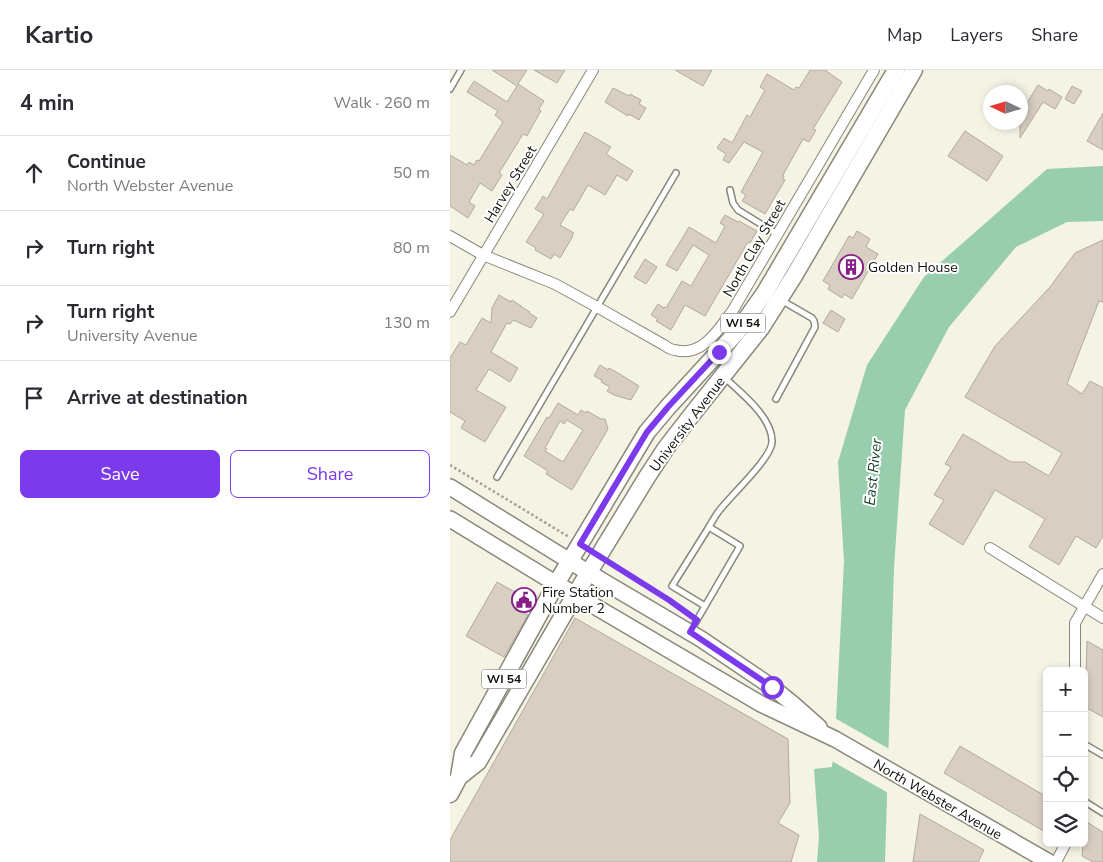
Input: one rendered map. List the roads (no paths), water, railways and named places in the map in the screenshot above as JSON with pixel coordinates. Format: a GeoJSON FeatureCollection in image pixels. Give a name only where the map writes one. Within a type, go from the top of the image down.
{"type":"FeatureCollection","features":[{"type":"Feature","properties":{"kind":"main road","name":"University Avenue"},"geometry":{"type":"LineString","coordinates":[[460,778],[463,753],[556,584],[647,432],[737,332],[764,294],[896,70]]}},
{"type":"Feature","properties":{"kind":"main road","name":"University Avenue"},"geometry":{"type":"LineString","coordinates":[[450,794],[460,778],[478,762],[575,595],[666,448],[761,328],[780,300],[914,70]]}},
{"type":"Feature","properties":{"kind":"main road","name":"North Webster Avenue"},"geometry":{"type":"LineString","coordinates":[[450,487],[589,573],[694,626],[793,704],[827,735]]}},
{"type":"Feature","properties":{"kind":"main road","name":"North Webster Avenue"},"geometry":{"type":"LineString","coordinates":[[450,519],[556,584],[761,704],[827,735],[1049,862]]}},
{"type":"Feature","properties":{"kind":"street","name":"Harvey Street"},"geometry":{"type":"LineString","coordinates":[[450,312],[593,70]]}},
{"type":"Feature","properties":{"kind":"street","name":"North Clay Street"},"geometry":{"type":"LineString","coordinates":[[450,236],[483,255],[555,284],[669,348],[690,352],[705,344],[733,310],[874,70]]}},
{"type":"Feature","properties":{"kind":"street"},"geometry":{"type":"LineString","coordinates":[[990,548],[1103,618]]}},
{"type":"Feature","properties":{"kind":"street"},"geometry":{"type":"LineString","coordinates":[[1074,667],[1075,623],[1102,576]]}},
{"type":"Feature","properties":{"kind":"street"},"geometry":{"type":"LineString","coordinates":[[1056,862],[1064,847]]}},
{"type":"Feature","properties":{"kind":"lane"},"geometry":{"type":"LineString","coordinates":[[450,89],[461,70]]}},
{"type":"Feature","properties":{"kind":"lane"},"geometry":{"type":"LineString","coordinates":[[497,476],[676,173]]}},
{"type":"Feature","properties":{"kind":"lane"},"geometry":{"type":"LineString","coordinates":[[730,190],[733,203],[738,210],[778,234]]}},
{"type":"Feature","properties":{"kind":"lane"},"geometry":{"type":"LineString","coordinates":[[776,399],[814,327],[812,318],[780,300]]}},
{"type":"Feature","properties":{"kind":"lane"},"geometry":{"type":"LineString","coordinates":[[706,606],[672,586],[719,510],[766,457],[773,443],[771,431],[763,416],[722,376]]}},
{"type":"Feature","properties":{"kind":"lane"},"geometry":{"type":"LineString","coordinates":[[694,626],[740,546],[709,527]]}},
{"type":"Feature","properties":{"kind":"lane"},"geometry":{"type":"LineString","coordinates":[[1088,747],[1103,756]]}},
{"type":"Feature","properties":{"kind":"lane"},"geometry":{"type":"LineString","coordinates":[[1086,802],[1103,813]]}},
{"type":"Feature","properties":{"kind":"water","name":"East River"},"geometry":{"type":"Polygon","coordinates":[[[1103,166],[1103,221],[1067,222],[1016,247],[949,327],[905,410],[894,568],[885,862],[817,862],[819,837],[814,769],[832,767],[835,739],[844,561],[838,462],[867,365],[924,277],[1047,169],[1103,166]]]}},
{"type":"Feature","properties":{"kind":"place","name":"Golden House"},"geometry":{"type":"Point","coordinates":[851,267]}},
{"type":"Feature","properties":{"kind":"place","name":"Fire Station Number 2"},"geometry":{"type":"Point","coordinates":[524,600]}}]}
